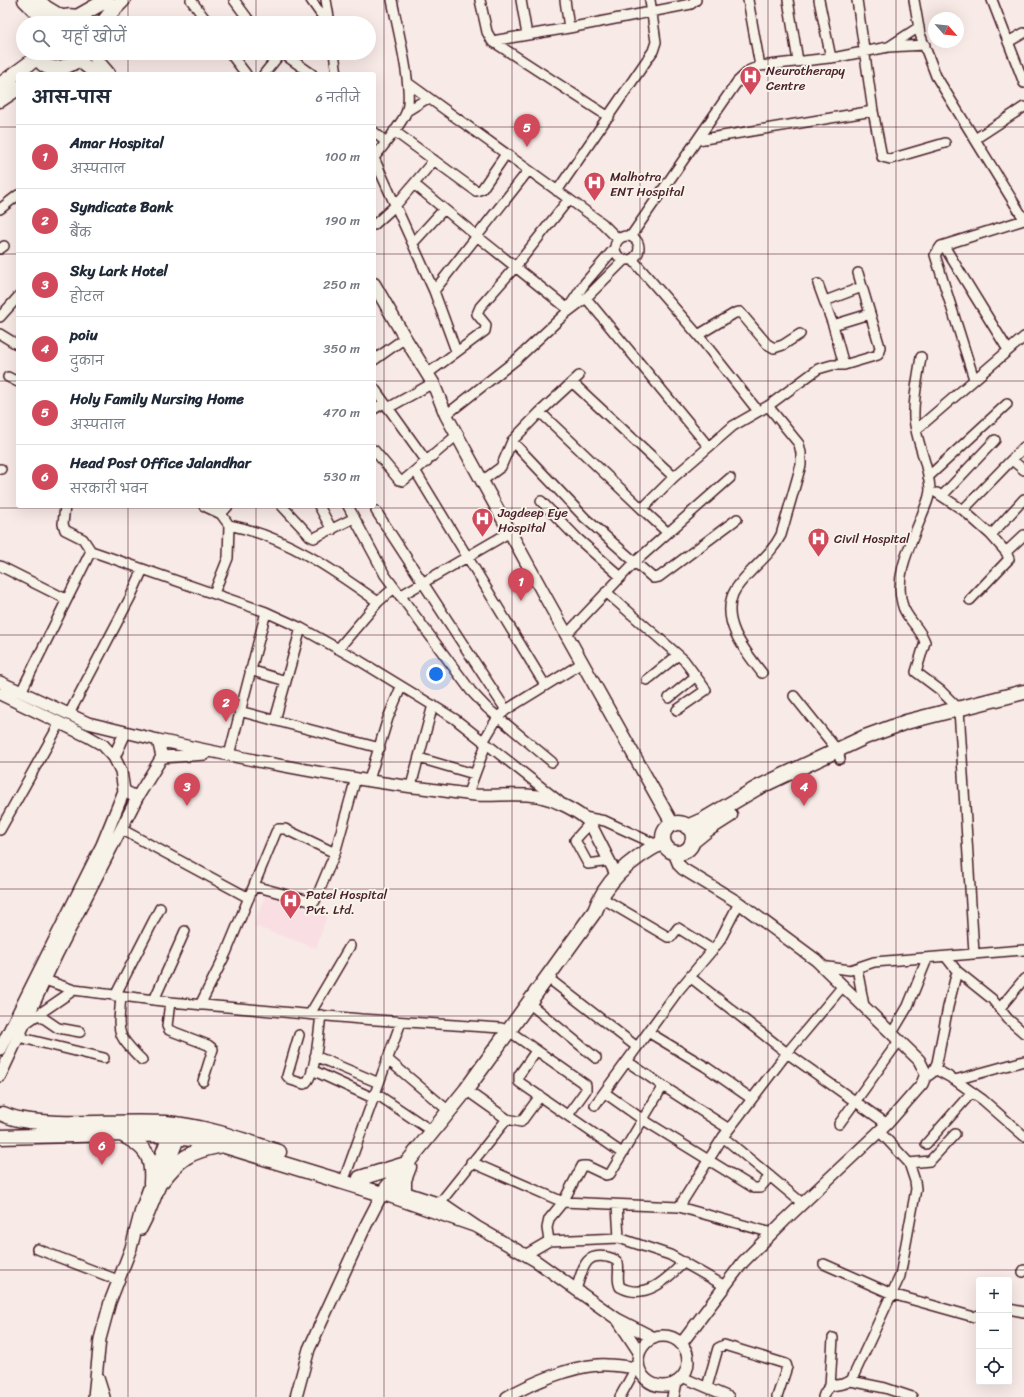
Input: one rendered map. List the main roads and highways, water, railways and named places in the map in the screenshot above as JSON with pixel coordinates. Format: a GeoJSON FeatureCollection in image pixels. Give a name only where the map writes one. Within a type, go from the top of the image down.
{"type":"FeatureCollection","features":[{"type":"Feature","properties":{"kind":"main road"},"geometry":{"type":"LineString","coordinates":[[25,0],[39,16]]}},
{"type":"Feature","properties":{"kind":"main road"},"geometry":{"type":"LineString","coordinates":[[38,0],[53,16]]}},
{"type":"Feature","properties":{"kind":"main road"},"geometry":{"type":"LineString","coordinates":[[87,16],[107,0]]}},
{"type":"Feature","properties":{"kind":"main road"},"geometry":{"type":"LineString","coordinates":[[108,16],[123,0]]}},
{"type":"Feature","properties":{"kind":"main road"},"geometry":{"type":"LineString","coordinates":[[0,84],[31,60]]}},
{"type":"Feature","properties":{"kind":"main road"},"geometry":{"type":"LineString","coordinates":[[40,60],[45,71],[63,68],[76,60]]}},
{"type":"Feature","properties":{"kind":"main road"},"geometry":{"type":"LineString","coordinates":[[84,60],[94,72]]}},
{"type":"Feature","properties":{"kind":"main road"},"geometry":{"type":"LineString","coordinates":[[97,60],[106,72]]}},
{"type":"Feature","properties":{"kind":"main road"},"geometry":{"type":"LineString","coordinates":[[0,100],[16,89]]}},
{"type":"Feature","properties":{"kind":"main road"},"geometry":{"type":"LineString","coordinates":[[376,288],[404,338],[430,379],[446,415],[566,635],[673,824]]}},
{"type":"Feature","properties":{"kind":"main road"},"geometry":{"type":"LineString","coordinates":[[959,713],[1024,692]]}},
{"type":"Feature","properties":{"kind":"main road"},"geometry":{"type":"LineString","coordinates":[[595,911],[599,901],[617,876],[638,856],[665,847],[681,853],[689,848],[692,842],[708,828],[796,775],[906,722],[1024,702]]}},
{"type":"Feature","properties":{"kind":"main road"},"geometry":{"type":"LineString","coordinates":[[687,827],[703,820],[757,788],[796,775]]}},
{"type":"Feature","properties":{"kind":"main road"},"geometry":{"type":"LineString","coordinates":[[665,847],[666,830],[673,824],[683,824],[687,827],[692,834],[692,842]]}},
{"type":"Feature","properties":{"kind":"main road"},"geometry":{"type":"LineString","coordinates":[[385,1190],[450,1112],[530,1004],[595,911],[607,900],[622,880],[637,865],[650,855],[665,847]]}},
{"type":"Feature","properties":{"kind":"main road"},"geometry":{"type":"LineString","coordinates":[[1,1113],[14,1119],[30,1122],[176,1131],[385,1190]]}},
{"type":"Feature","properties":{"kind":"main road"},"geometry":{"type":"LineString","coordinates":[[1,1113],[4,1126],[0,1135],[122,1134],[212,1130],[360,1178],[385,1190]]}},
{"type":"Feature","properties":{"kind":"main road"},"geometry":{"type":"LineString","coordinates":[[122,1134],[142,1147],[149,1158],[157,1182],[184,1158],[199,1150],[224,1145]]}},
{"type":"Feature","properties":{"kind":"main road"},"geometry":{"type":"LineString","coordinates":[[360,1178],[395,1168],[412,1157]]}},
{"type":"Feature","properties":{"kind":"main road"},"geometry":{"type":"LineString","coordinates":[[404,1192],[404,1180],[412,1157]]}},
{"type":"Feature","properties":{"kind":"place","name":"Neurotherapy Centre"},"geometry":{"type":"Point","coordinates":[750,96]}},
{"type":"Feature","properties":{"kind":"place","name":"Holy Family Nursing Home"},"geometry":{"type":"Point","coordinates":[527,147]}},
{"type":"Feature","properties":{"kind":"place","name":"Malhotra ENT Hospital"},"geometry":{"type":"Point","coordinates":[595,202]}},
{"type":"Feature","properties":{"kind":"place","name":"Jagdeep Eye Hospital"},"geometry":{"type":"Point","coordinates":[482,538]}},
{"type":"Feature","properties":{"kind":"place","name":"Civil Hospital"},"geometry":{"type":"Point","coordinates":[819,558]}},
{"type":"Feature","properties":{"kind":"place","name":"Amar Hospital"},"geometry":{"type":"Point","coordinates":[521,601]}},
{"type":"Feature","properties":{"kind":"place","name":"Syndicate Bank"},"geometry":{"type":"Point","coordinates":[226,722]}},
{"type":"Feature","properties":{"kind":"place","name":"Sky Lark Hotel"},"geometry":{"type":"Point","coordinates":[187,806]}},
{"type":"Feature","properties":{"kind":"place","name":"poiu"},"geometry":{"type":"Point","coordinates":[804,806]}},
{"type":"Feature","properties":{"kind":"place","name":"Patel Hospital Pvt. Ltd."},"geometry":{"type":"Point","coordinates":[291,920]}},
{"type":"Feature","properties":{"kind":"place","name":"Head Post Office Jalandhar"},"geometry":{"type":"Point","coordinates":[102,1165]}}]}
